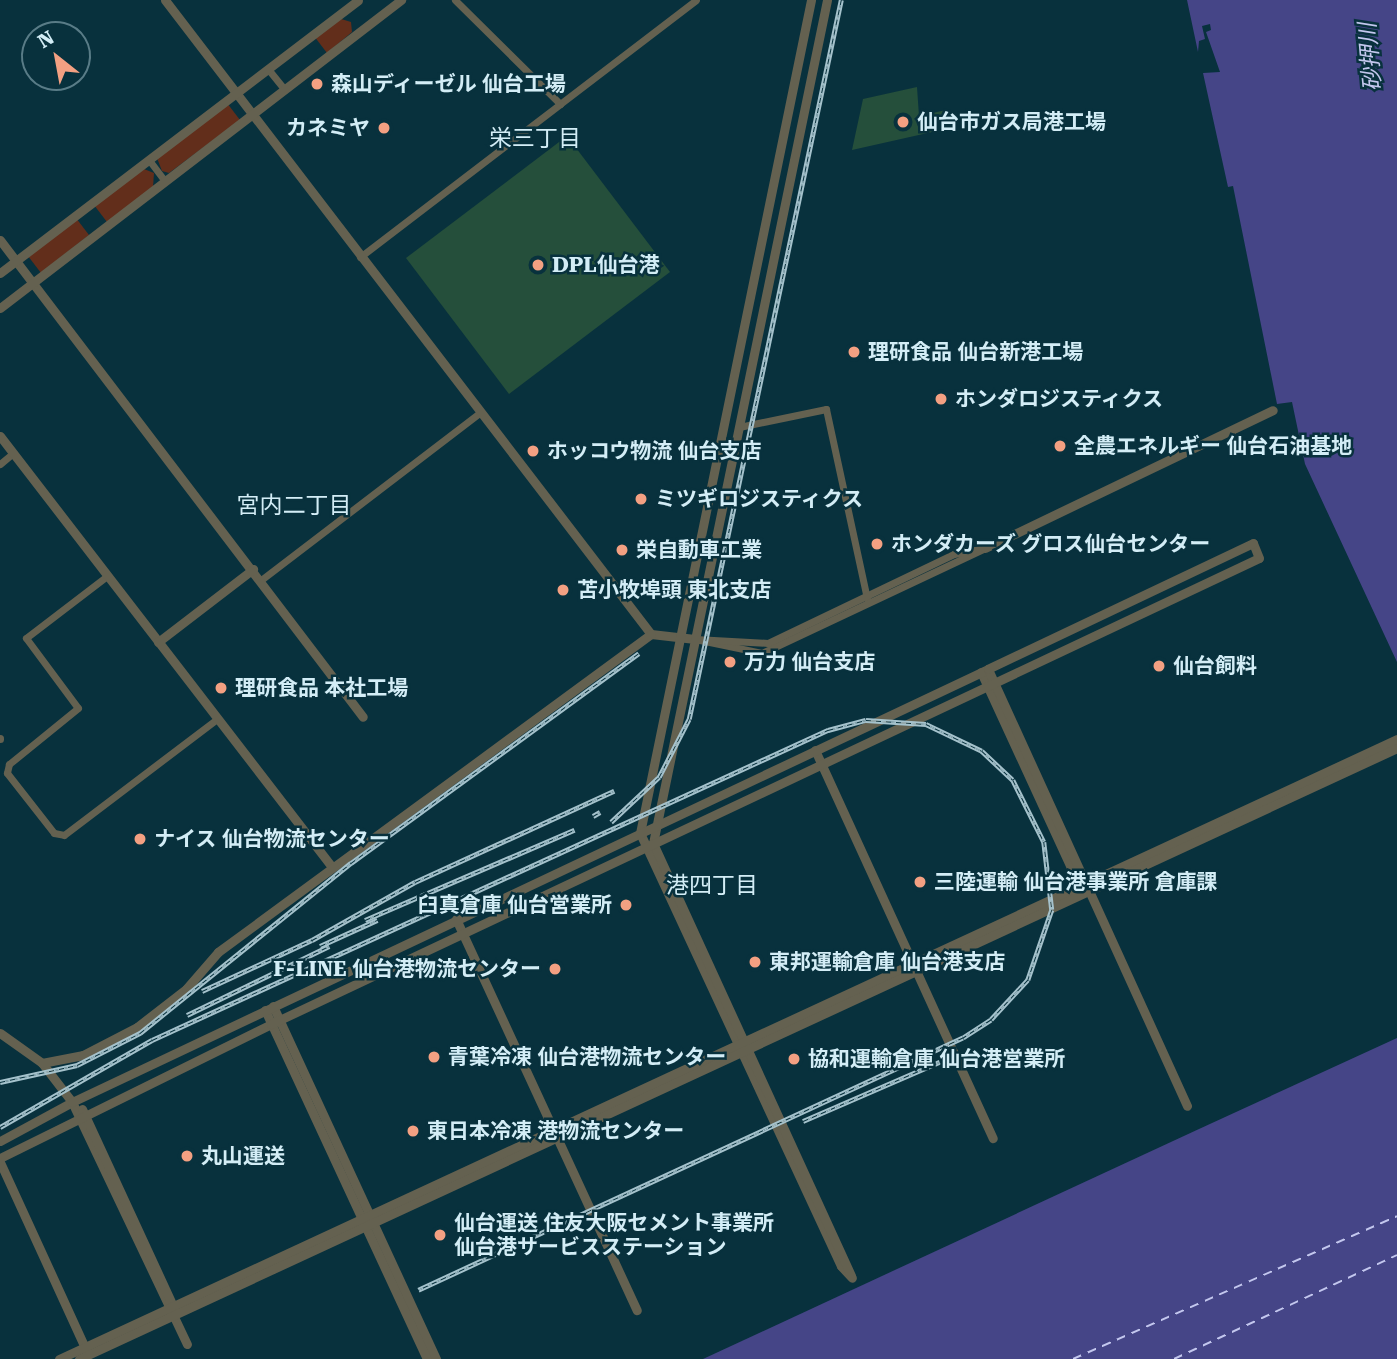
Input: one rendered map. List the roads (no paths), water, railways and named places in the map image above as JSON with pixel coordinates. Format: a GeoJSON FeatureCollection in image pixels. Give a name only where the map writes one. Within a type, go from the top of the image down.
{"type":"FeatureCollection","features":[{"type":"Feature","properties":{"kind":"street"},"geometry":{"type":"LineString","coordinates":[[165,0],[651,634]]}},
{"type":"Feature","properties":{"kind":"street"},"geometry":{"type":"LineString","coordinates":[[0,273],[358,0]]}},
{"type":"Feature","properties":{"kind":"street"},"geometry":{"type":"LineString","coordinates":[[0,308],[401,0]]}},
{"type":"Feature","properties":{"kind":"street"},"geometry":{"type":"LineString","coordinates":[[455,0],[560,104]]}},
{"type":"Feature","properties":{"kind":"street"},"geometry":{"type":"LineString","coordinates":[[360,257],[695,0]]}},
{"type":"Feature","properties":{"kind":"street"},"geometry":{"type":"LineString","coordinates":[[640,833],[811,0]]}},
{"type":"Feature","properties":{"kind":"street"},"geometry":{"type":"LineString","coordinates":[[650,845],[827,0]]}},
{"type":"Feature","properties":{"kind":"street"},"geometry":{"type":"LineString","coordinates":[[268,69],[284,89]]}},
{"type":"Feature","properties":{"kind":"street"},"geometry":{"type":"LineString","coordinates":[[149,160],[165,181]]}},
{"type":"Feature","properties":{"kind":"street"},"geometry":{"type":"LineString","coordinates":[[0,240],[363,717]]}},
{"type":"Feature","properties":{"kind":"street"},"geometry":{"type":"LineString","coordinates":[[760,253],[773,256]]}},
{"type":"Feature","properties":{"kind":"street"},"geometry":{"type":"LineString","coordinates":[[739,427],[826,410],[867,600]]}},
{"type":"Feature","properties":{"kind":"street"},"geometry":{"type":"LineString","coordinates":[[42,1063],[83,1055],[131,1031],[186,989],[218,952],[651,634],[761,645],[867,600],[954,554],[985,548],[1273,410]]}},
{"type":"Feature","properties":{"kind":"street"},"geometry":{"type":"LineString","coordinates":[[261,580],[481,412]]}},
{"type":"Feature","properties":{"kind":"street"},"geometry":{"type":"LineString","coordinates":[[0,436],[332,867]]}},
{"type":"Feature","properties":{"kind":"street"},"geometry":{"type":"LineString","coordinates":[[0,464],[13,453]]}},
{"type":"Feature","properties":{"kind":"street"},"geometry":{"type":"LineString","coordinates":[[0,1141],[72,1102],[1253,543],[1259,558],[275,1022],[82,1115],[0,1160],[87,1351]]}},
{"type":"Feature","properties":{"kind":"street"},"geometry":{"type":"LineString","coordinates":[[158,642],[253,569]]}},
{"type":"Feature","properties":{"kind":"street"},"geometry":{"type":"LineString","coordinates":[[107,576],[26,638],[78,708],[9,764],[7,774],[54,833],[64,835],[217,719]]}},
{"type":"Feature","properties":{"kind":"street"},"geometry":{"type":"LineString","coordinates":[[984,670],[1187,1106]]}},
{"type":"Feature","properties":{"kind":"street"},"geometry":{"type":"LineString","coordinates":[[1087,891],[1397,739]]}},
{"type":"Feature","properties":{"kind":"street"},"geometry":{"type":"LineString","coordinates":[[59,1359],[87,1351],[914,968],[1397,748]]}},
{"type":"Feature","properties":{"kind":"street"},"geometry":{"type":"LineString","coordinates":[[815,750],[993,1138]]}},
{"type":"Feature","properties":{"kind":"street"},"geometry":{"type":"LineString","coordinates":[[640,833],[650,845],[852,1278],[841,1266],[743,1047]]}},
{"type":"Feature","properties":{"kind":"street"},"geometry":{"type":"LineString","coordinates":[[456,919],[637,1310]]}},
{"type":"Feature","properties":{"kind":"street"},"geometry":{"type":"LineString","coordinates":[[269,1008],[368,1221],[436,1359]]}},
{"type":"Feature","properties":{"kind":"street"},"geometry":{"type":"LineString","coordinates":[[0,1033],[42,1063],[82,1115],[187,1344]]}},
{"type":"Feature","properties":{"kind":"street"},"geometry":{"type":"LineString","coordinates":[[368,1221],[427,1359]]}},
{"type":"Feature","properties":{"kind":"street"},"geometry":{"type":"LineString","coordinates":[[79,1359],[87,1351]]}},
{"type":"Feature","properties":{"kind":"water","name":"砂押川"},"geometry":{"type":"Polygon","coordinates":[[[1187,0],[1397,0],[1397,662],[1305,464],[1292,402],[1277,404],[1233,186],[1228,187],[1203,73],[1220,72],[1206,32],[1211,30],[1210,24],[1202,26],[1205,39],[1199,41],[1198,52],[1187,0]]]}},
{"type":"Feature","properties":{"kind":"water"},"geometry":{"type":"Polygon","coordinates":[[[1397,1038],[1397,1359],[703,1359],[1199,1129],[1397,1038]]]}},
{"type":"Feature","properties":{"kind":"railway"},"geometry":{"type":"LineString","coordinates":[[611,822],[659,777],[689,719],[841,0]]}},
{"type":"Feature","properties":{"kind":"railway"},"geometry":{"type":"LineString","coordinates":[[0,1082],[77,1065],[140,1033],[351,863],[639,653]]}},
{"type":"Feature","properties":{"kind":"railway"},"geometry":{"type":"LineString","coordinates":[[0,1127],[152,1040],[828,730],[866,720],[926,724],[982,751],[1013,780],[1044,842],[1052,910],[1028,980],[991,1020],[963,1038],[419,1290]]}},
{"type":"Feature","properties":{"kind":"railway"},"geometry":{"type":"LineString","coordinates":[[202,991],[312,940],[415,882],[614,791]]}},
{"type":"Feature","properties":{"kind":"railway"},"geometry":{"type":"LineString","coordinates":[[593,816],[600,812]]}},
{"type":"Feature","properties":{"kind":"railway"},"geometry":{"type":"LineString","coordinates":[[365,920],[574,830]]}},
{"type":"Feature","properties":{"kind":"railway"},"geometry":{"type":"LineString","coordinates":[[320,946],[377,920]]}},
{"type":"Feature","properties":{"kind":"railway"},"geometry":{"type":"LineString","coordinates":[[187,1015],[329,946]]}},
{"type":"Feature","properties":{"kind":"railway"},"geometry":{"type":"LineString","coordinates":[[803,1121],[944,1060]]}},
{"type":"Feature","properties":{"kind":"place","name":"森山ディーゼル 仙台工場"},"geometry":{"type":"Point","coordinates":[317,84]}},
{"type":"Feature","properties":{"kind":"place","name":"仙台市ガス局港工場"},"geometry":{"type":"Point","coordinates":[903,122]}},
{"type":"Feature","properties":{"kind":"place","name":"カネミヤ"},"geometry":{"type":"Point","coordinates":[384,128]}},
{"type":"Feature","properties":{"kind":"place","name":"DPL仙台港"},"geometry":{"type":"Point","coordinates":[538,265]}},
{"type":"Feature","properties":{"kind":"place","name":"理研食品 仙台新港工場"},"geometry":{"type":"Point","coordinates":[854,352]}},
{"type":"Feature","properties":{"kind":"place","name":"ホンダロジスティクス"},"geometry":{"type":"Point","coordinates":[941,399]}},
{"type":"Feature","properties":{"kind":"place","name":"全農エネルギー 仙台石油基地"},"geometry":{"type":"Point","coordinates":[1060,446]}},
{"type":"Feature","properties":{"kind":"place","name":"ホッコウ物流 仙台支店"},"geometry":{"type":"Point","coordinates":[533,451]}},
{"type":"Feature","properties":{"kind":"place","name":"ミツギロジスティクス"},"geometry":{"type":"Point","coordinates":[641,499]}},
{"type":"Feature","properties":{"kind":"place","name":"ホンダカーズ グロス仙台センター"},"geometry":{"type":"Point","coordinates":[877,544]}},
{"type":"Feature","properties":{"kind":"place","name":"栄自動車工業"},"geometry":{"type":"Point","coordinates":[622,550]}},
{"type":"Feature","properties":{"kind":"place","name":"苫小牧埠頭 東北支店"},"geometry":{"type":"Point","coordinates":[563,590]}},
{"type":"Feature","properties":{"kind":"place","name":"万力 仙台支店"},"geometry":{"type":"Point","coordinates":[730,662]}},
{"type":"Feature","properties":{"kind":"place","name":"仙台飼料"},"geometry":{"type":"Point","coordinates":[1159,666]}},
{"type":"Feature","properties":{"kind":"place","name":"理研食品 本社工場"},"geometry":{"type":"Point","coordinates":[221,688]}},
{"type":"Feature","properties":{"kind":"place","name":"ナイス 仙台物流センター"},"geometry":{"type":"Point","coordinates":[140,839]}},
{"type":"Feature","properties":{"kind":"place","name":"三陸運輸 仙台港事業所 倉庫課"},"geometry":{"type":"Point","coordinates":[920,882]}},
{"type":"Feature","properties":{"kind":"place","name":"臼真倉庫 仙台営業所"},"geometry":{"type":"Point","coordinates":[626,905]}},
{"type":"Feature","properties":{"kind":"place","name":"東邦運輸倉庫 仙台港支店"},"geometry":{"type":"Point","coordinates":[755,962]}},
{"type":"Feature","properties":{"kind":"place","name":"F-LINE 仙台港物流センター"},"geometry":{"type":"Point","coordinates":[555,969]}},
{"type":"Feature","properties":{"kind":"place","name":"青葉冷凍 仙台港物流センター"},"geometry":{"type":"Point","coordinates":[434,1057]}},
{"type":"Feature","properties":{"kind":"place","name":"協和運輸倉庫 仙台港営業所"},"geometry":{"type":"Point","coordinates":[794,1059]}},
{"type":"Feature","properties":{"kind":"place","name":"東日本冷凍 港物流センター"},"geometry":{"type":"Point","coordinates":[413,1131]}},
{"type":"Feature","properties":{"kind":"place","name":"丸山運送"},"geometry":{"type":"Point","coordinates":[187,1156]}},
{"type":"Feature","properties":{"kind":"place","name":"仙台運送 住友大阪セメント事業所 仙台港サービスステーション"},"geometry":{"type":"Point","coordinates":[440,1235]}},
{"type":"Feature","properties":{"kind":"district","name":"栄三丁目"},"geometry":{"type":"Point","coordinates":[535,139]}},
{"type":"Feature","properties":{"kind":"district","name":"宮内二丁目"},"geometry":{"type":"Point","coordinates":[294,506]}},
{"type":"Feature","properties":{"kind":"district","name":"港四丁目"},"geometry":{"type":"Point","coordinates":[712,886]}}]}
